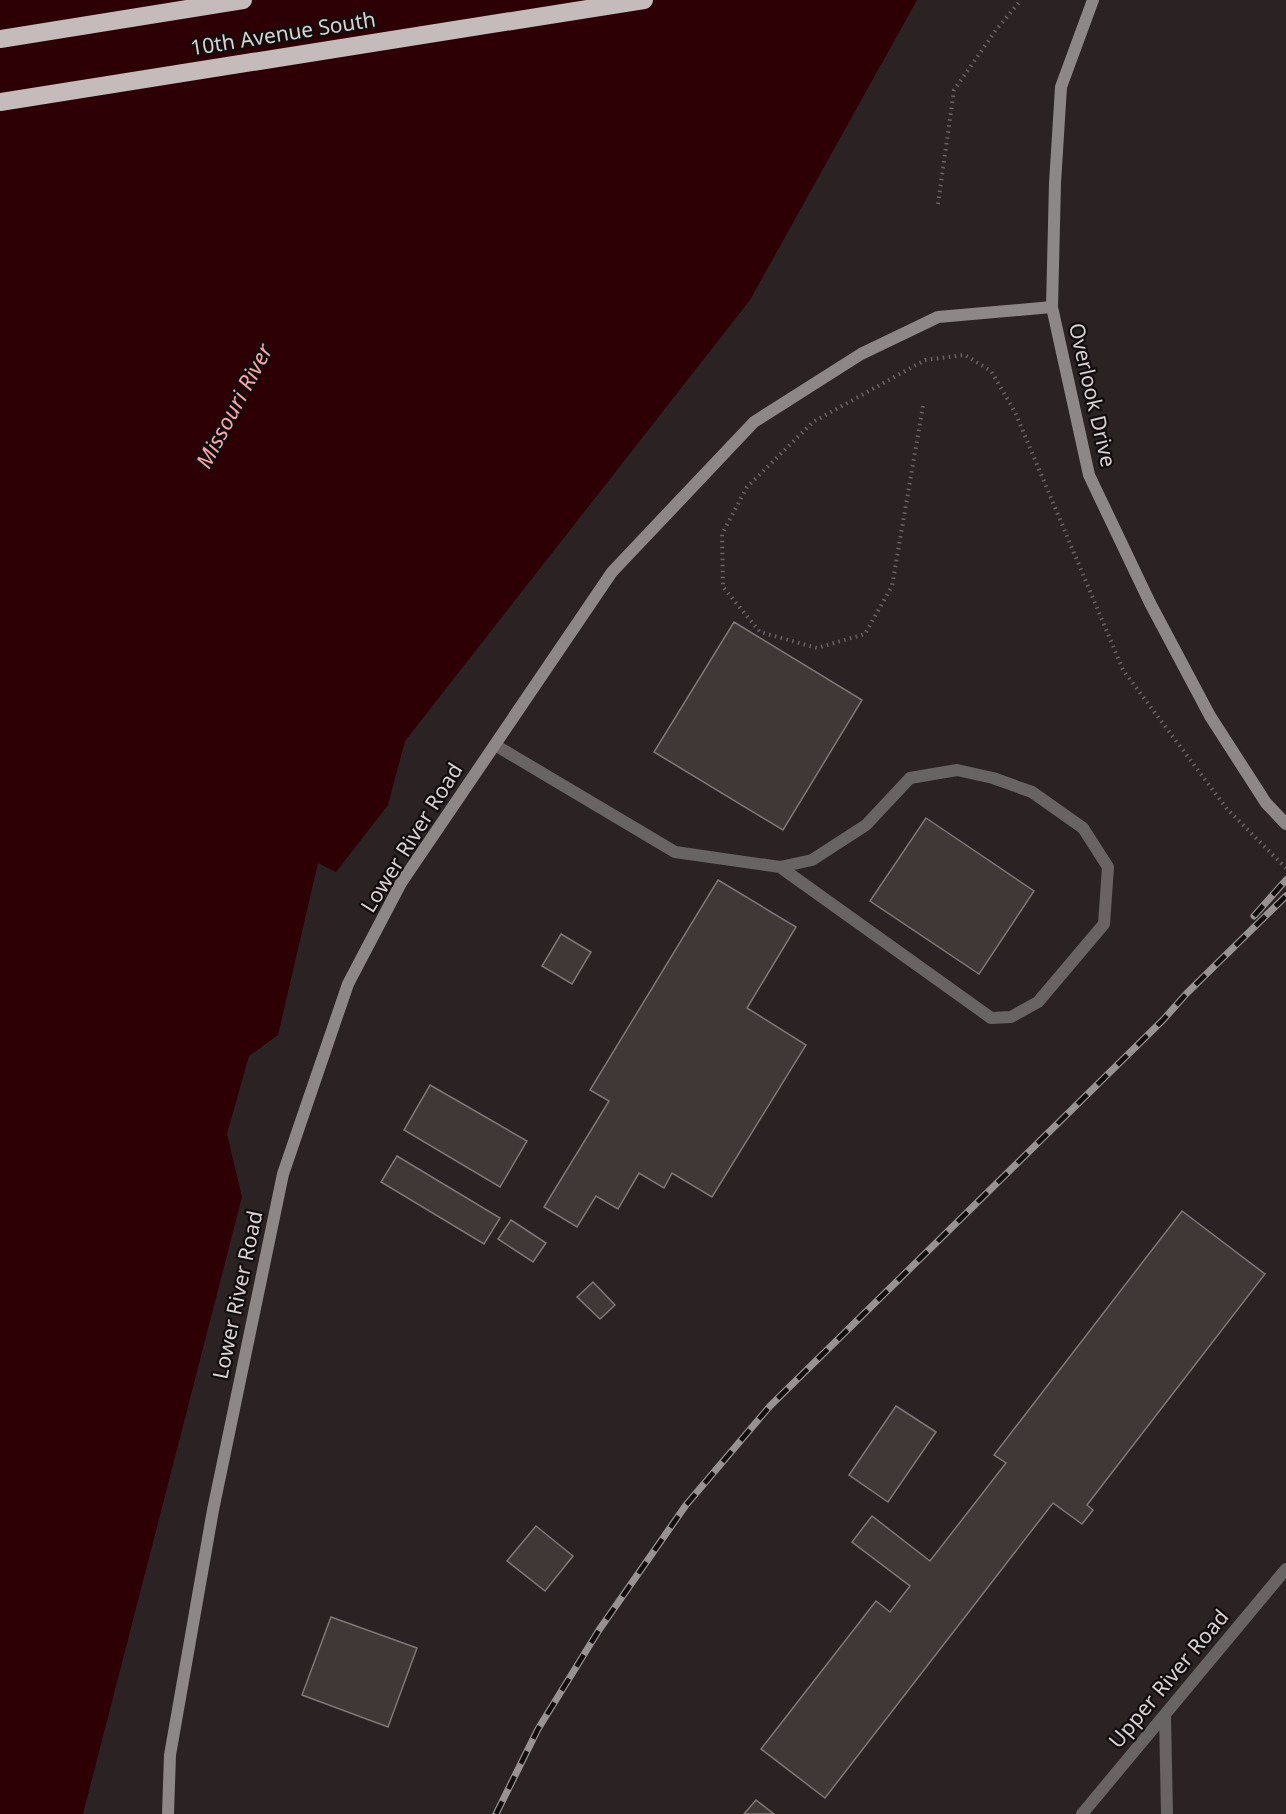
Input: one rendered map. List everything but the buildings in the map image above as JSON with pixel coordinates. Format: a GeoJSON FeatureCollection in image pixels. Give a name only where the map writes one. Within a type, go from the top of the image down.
{"type":"FeatureCollection","features":[{"type":"Feature","properties":{"kind":"highway","name":"10th Avenue South"},"geometry":{"type":"LineString","coordinates":[[0,39],[243,0]]}},
{"type":"Feature","properties":{"kind":"highway","name":"10th Avenue South"},"geometry":{"type":"LineString","coordinates":[[0,102],[644,0]]}},
{"type":"Feature","properties":{"kind":"street","name":"Overlook Drive"},"geometry":{"type":"LineString","coordinates":[[1093,0],[1061,87],[1052,307],[1089,475],[1150,603],[1210,716],[1266,803],[1286,824]]}},
{"type":"Feature","properties":{"kind":"street","name":"Lower River Road"},"geometry":{"type":"LineString","coordinates":[[168,1814],[170,1755],[213,1510],[283,1174],[348,984],[401,883],[612,572],[754,422],[861,354],[938,317],[1052,307]]}},
{"type":"Feature","properties":{"kind":"street"},"geometry":{"type":"LineString","coordinates":[[495,745],[675,852],[780,867],[812,860],[866,825],[910,778],[957,770],[993,778],[1032,792],[1083,828],[1108,867],[1104,924],[1038,1002],[1011,1017],[991,1018],[780,867]]}},
{"type":"Feature","properties":{"kind":"street","name":"Upper River Road"},"geometry":{"type":"LineString","coordinates":[[1082,1814],[1286,1569]]}},
{"type":"Feature","properties":{"kind":"street"},"geometry":{"type":"LineString","coordinates":[[1165,1716],[1167,1814]]}},
{"type":"Feature","properties":{"kind":"path"},"geometry":{"type":"LineString","coordinates":[[938,204],[954,90],[996,30],[1021,0]]}},
{"type":"Feature","properties":{"kind":"path"},"geometry":{"type":"LineString","coordinates":[[923,406],[892,586],[865,634],[817,648],[760,632],[723,587],[722,534],[747,487],[813,423],[925,360],[965,355],[991,371],[1015,412],[1123,670],[1227,809],[1286,868]]}},
{"type":"Feature","properties":{"kind":"water","name":"Missouri River"},"geometry":{"type":"Polygon","coordinates":[[[0,0],[917,0],[750,300],[405,741],[388,805],[336,872],[318,863],[278,1035],[249,1056],[227,1134],[242,1197],[83,1814],[0,1814],[0,0]]]}},
{"type":"Feature","properties":{"kind":"railway"},"geometry":{"type":"LineString","coordinates":[[1254,916],[1286,880]]}},
{"type":"Feature","properties":{"kind":"railway"},"geometry":{"type":"LineString","coordinates":[[496,1814],[538,1729],[599,1630],[686,1505],[770,1406],[1286,896]]}}]}
